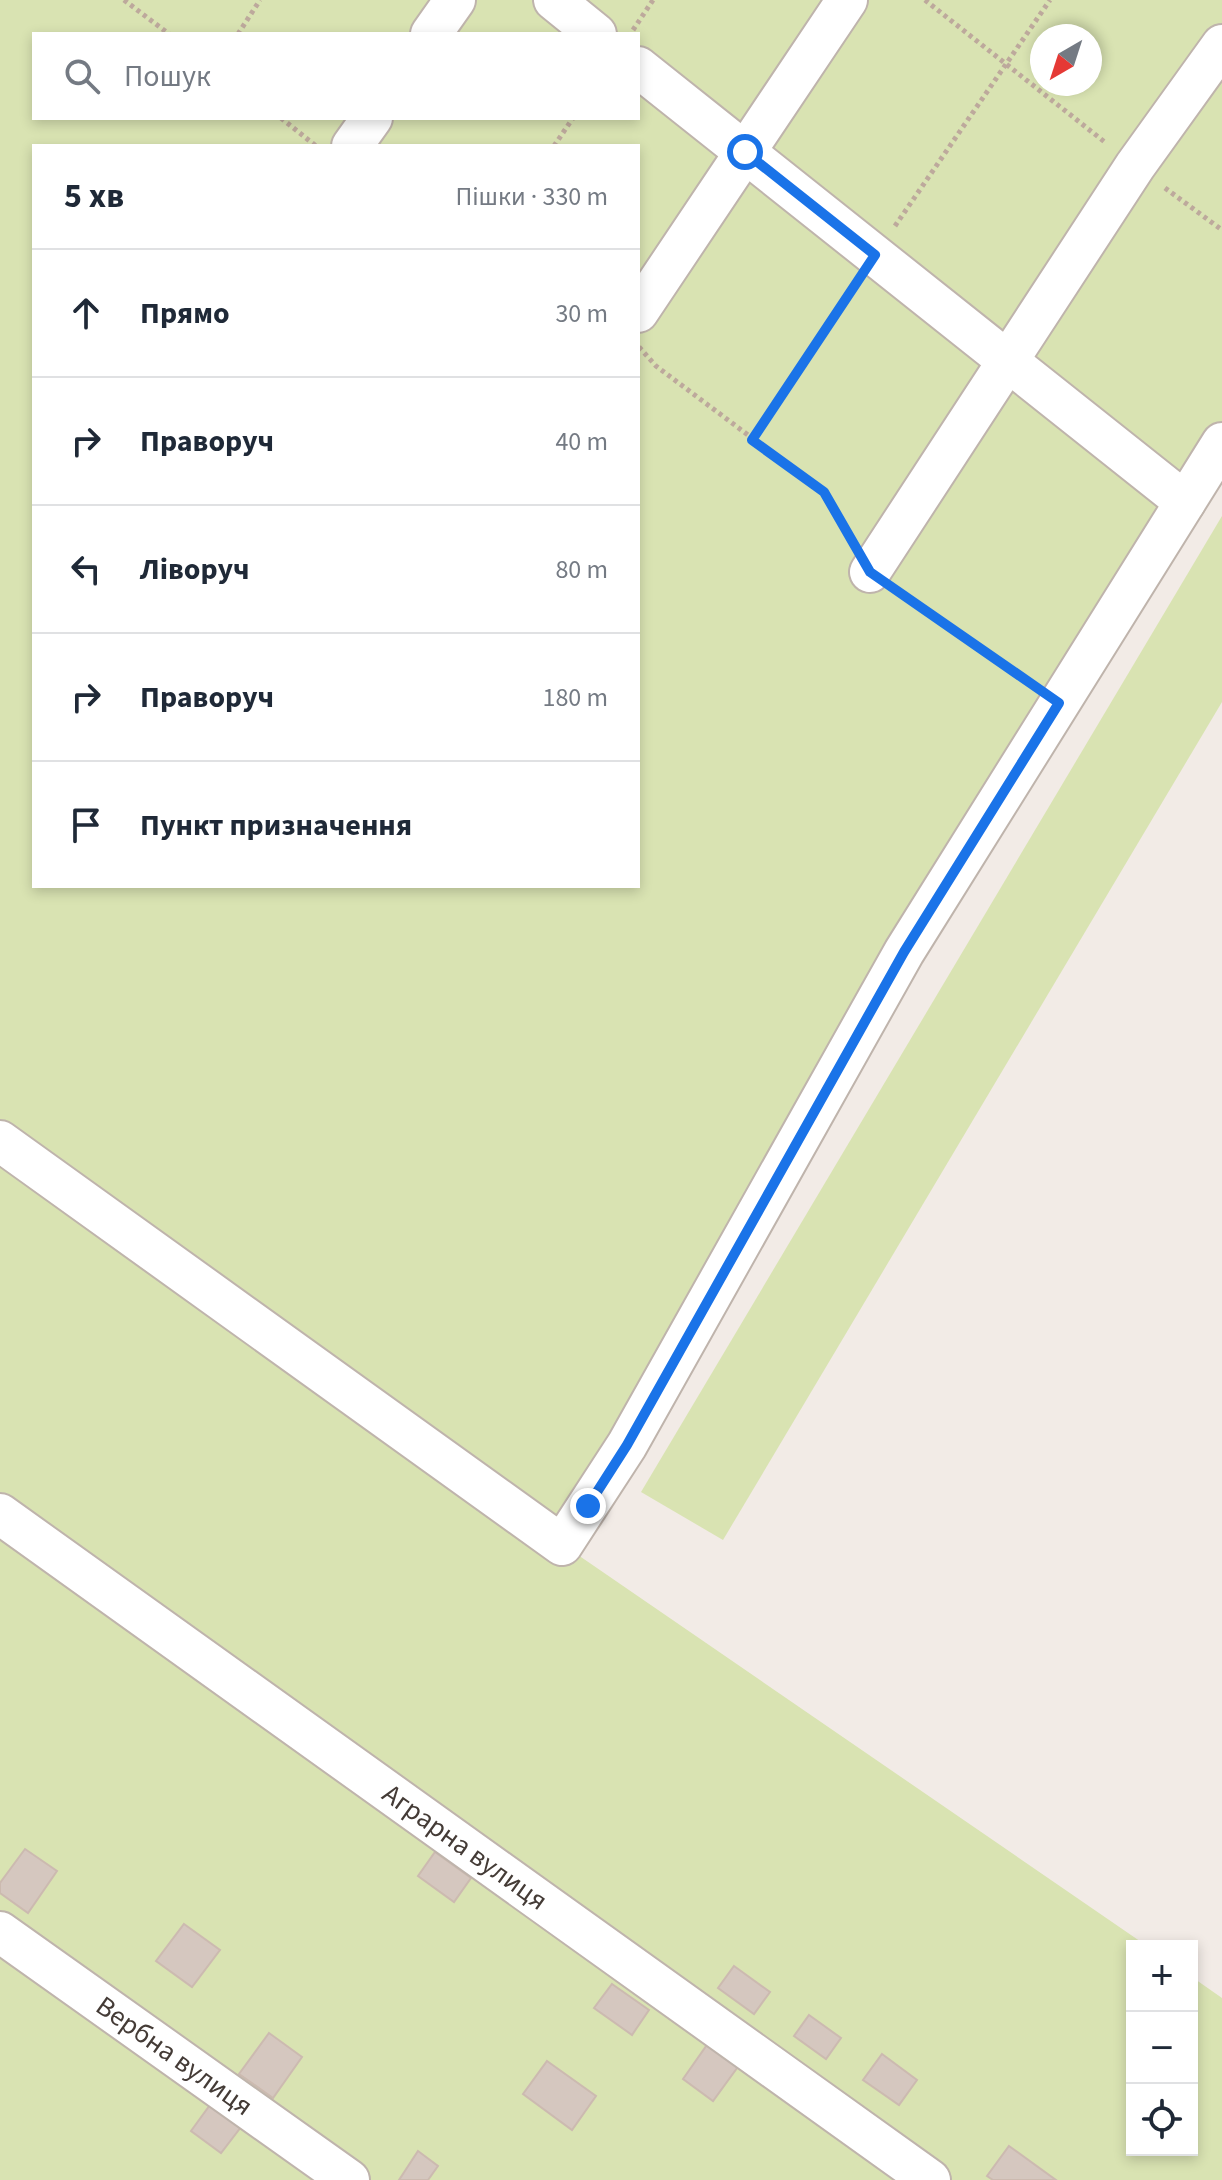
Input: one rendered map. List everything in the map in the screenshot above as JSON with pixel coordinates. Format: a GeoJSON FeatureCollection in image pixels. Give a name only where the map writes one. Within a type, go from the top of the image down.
{"type":"FeatureCollection","features":[{"type":"Feature","properties":{"kind":"lane"},"geometry":{"type":"LineString","coordinates":[[432,32],[455,0]]}},
{"type":"Feature","properties":{"kind":"lane"},"geometry":{"type":"LineString","coordinates":[[554,0],[594,32]]}},
{"type":"Feature","properties":{"kind":"lane"},"geometry":{"type":"LineString","coordinates":[[640,309],[847,0]]}},
{"type":"Feature","properties":{"kind":"lane"},"geometry":{"type":"LineString","coordinates":[[870,572],[1010,363],[1135,166],[1222,45]]}},
{"type":"Feature","properties":{"kind":"lane"},"geometry":{"type":"LineString","coordinates":[[640,69],[1185,502]]}},
{"type":"Feature","properties":{"kind":"lane"},"geometry":{"type":"LineString","coordinates":[[353,144],[371,120]]}},
{"type":"Feature","properties":{"kind":"lane"},"geometry":{"type":"LineString","coordinates":[[0,1141],[562,1545],[627,1445],[904,952],[1222,443]]}},
{"type":"Feature","properties":{"kind":"lane","name":"Аграрна вулиця"},"geometry":{"type":"LineString","coordinates":[[0,1514],[930,2180]]}},
{"type":"Feature","properties":{"kind":"lane","name":"Вербна вулиця"},"geometry":{"type":"LineString","coordinates":[[0,1932],[349,2180]]}},
{"type":"Feature","properties":{"kind":"path"},"geometry":{"type":"LineString","coordinates":[[124,0],[166,32]]}},
{"type":"Feature","properties":{"kind":"path"},"geometry":{"type":"LineString","coordinates":[[239,32],[260,0]]}},
{"type":"Feature","properties":{"kind":"path"},"geometry":{"type":"LineString","coordinates":[[632,32],[653,0]]}},
{"type":"Feature","properties":{"kind":"path"},"geometry":{"type":"LineString","coordinates":[[925,0],[1135,166],[1222,230]]}},
{"type":"Feature","properties":{"kind":"path"},"geometry":{"type":"LineString","coordinates":[[752,440],[1050,0]]}},
{"type":"Feature","properties":{"kind":"path"},"geometry":{"type":"LineString","coordinates":[[284,120],[314,144]]}},
{"type":"Feature","properties":{"kind":"path"},"geometry":{"type":"LineString","coordinates":[[555,144],[572,120]]}},
{"type":"Feature","properties":{"kind":"path"},"geometry":{"type":"LineString","coordinates":[[640,348],[656,366],[824,492],[870,572],[1059,703]]}},
{"type":"Feature","properties":{"kind":"green space"},"geometry":{"type":"Polygon","coordinates":[[[0,0],[1222,0],[1222,443],[562,1544],[1138,1940],[1126,1940],[1126,2156],[1198,2156],[1198,1981],[1222,1998],[1222,2180],[0,2180],[0,0]]]}},
{"type":"Feature","properties":{"kind":"green space"},"geometry":{"type":"Polygon","coordinates":[[[1222,516],[1222,702],[723,1540],[641,1492],[1222,516]]]}},
{"type":"Feature","properties":{"kind":"building"},"geometry":{"type":"Polygon","coordinates":[[[25,1849],[57,1871],[28,1913],[0,1893],[0,1883],[25,1849]]]}},
{"type":"Feature","properties":{"kind":"building"},"geometry":{"type":"Polygon","coordinates":[[[435,1852],[471,1878],[454,1902],[418,1876],[435,1852]]]}},
{"type":"Feature","properties":{"kind":"building"},"geometry":{"type":"Polygon","coordinates":[[[184,1924],[220,1950],[192,1987],[156,1961],[184,1924]]]}},
{"type":"Feature","properties":{"kind":"building"},"geometry":{"type":"Polygon","coordinates":[[[734,1966],[770,1992],[754,2014],[718,1988],[734,1966]]]}},
{"type":"Feature","properties":{"kind":"building"},"geometry":{"type":"Polygon","coordinates":[[[612,1984],[649,2010],[632,2035],[594,2008],[612,1984]]]}},
{"type":"Feature","properties":{"kind":"building"},"geometry":{"type":"Polygon","coordinates":[[[809,2015],[841,2038],[826,2059],[794,2036],[809,2015]]]}},
{"type":"Feature","properties":{"kind":"building"},"geometry":{"type":"Polygon","coordinates":[[[269,2033],[302,2057],[273,2098],[239,2074],[269,2033]]]}},
{"type":"Feature","properties":{"kind":"building"},"geometry":{"type":"Polygon","coordinates":[[[709,2042],[740,2064],[713,2101],[683,2079],[709,2042]]]}},
{"type":"Feature","properties":{"kind":"building"},"geometry":{"type":"Polygon","coordinates":[[[882,2054],[917,2080],[899,2105],[863,2080],[882,2054]]]}},
{"type":"Feature","properties":{"kind":"building"},"geometry":{"type":"Polygon","coordinates":[[[547,2061],[596,2096],[572,2130],[523,2094],[547,2061]]]}},
{"type":"Feature","properties":{"kind":"building"},"geometry":{"type":"Polygon","coordinates":[[[210,2105],[241,2127],[221,2153],[191,2131],[210,2105]]]}},
{"type":"Feature","properties":{"kind":"building"},"geometry":{"type":"Polygon","coordinates":[[[1009,2146],[1056,2180],[993,2180],[987,2176],[1009,2146]]]}},
{"type":"Feature","properties":{"kind":"building"},"geometry":{"type":"Polygon","coordinates":[[[418,2151],[438,2166],[428,2180],[399,2180],[418,2151]]]}},
{"type":"Feature","properties":{"kind":"route"},"geometry":{"type":"LineString","coordinates":[[588,1506],[627,1445],[904,952],[1059,703],[870,572],[824,492],[752,440],[875,255],[745,152]]}}]}
